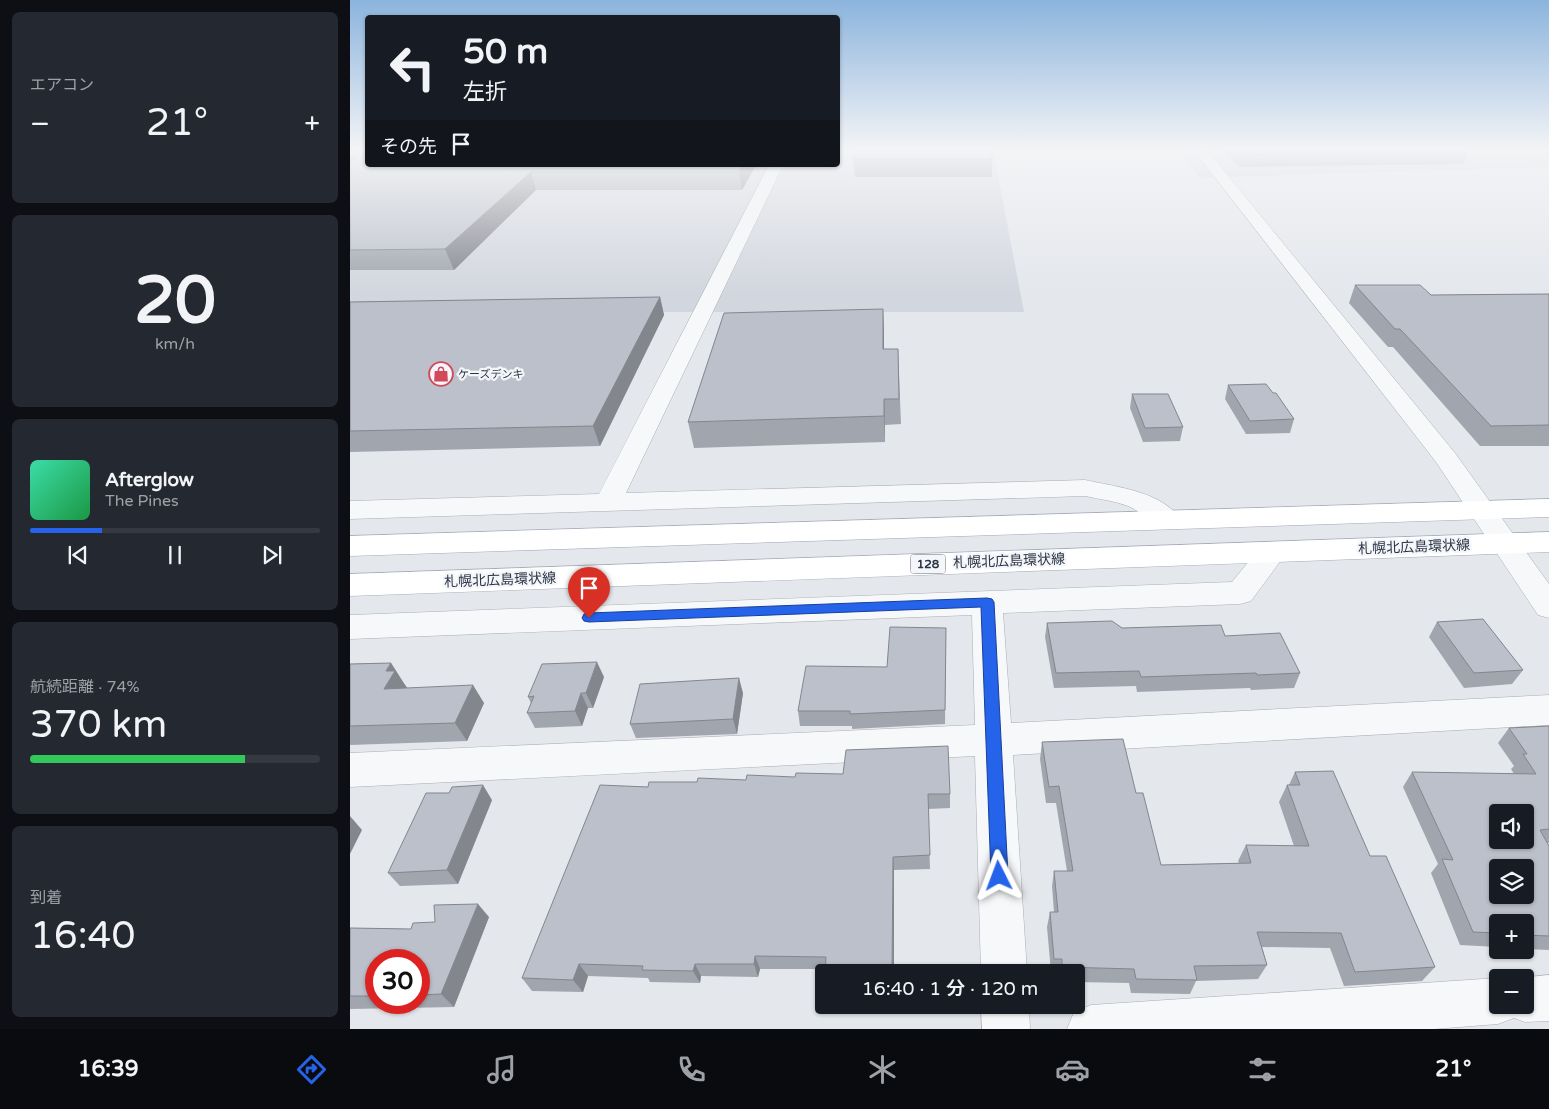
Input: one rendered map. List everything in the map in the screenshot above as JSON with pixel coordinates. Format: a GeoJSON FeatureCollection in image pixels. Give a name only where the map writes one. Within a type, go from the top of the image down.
{"type":"FeatureCollection","features":[{"type":"Feature","properties":{"kind":"main road"},"geometry":{"type":"LineString","coordinates":[[350,546],[1549,508]]}},
{"type":"Feature","properties":{"kind":"main road","name":"札幌北広島環状線"},"geometry":{"type":"LineString","coordinates":[[350,586],[1549,542]]}},
{"type":"Feature","properties":{"kind":"street"},"geometry":{"type":"LineString","coordinates":[[608,502],[760,197]]}},
{"type":"Feature","properties":{"kind":"street"},"geometry":{"type":"LineString","coordinates":[[1237,197],[1446,458],[1549,607]]}},
{"type":"Feature","properties":{"kind":"street"},"geometry":{"type":"LineString","coordinates":[[350,510],[1085,488],[1138,500],[1167,520]]}},
{"type":"Feature","properties":{"kind":"street"},"geometry":{"type":"LineString","coordinates":[[350,627],[1240,593],[1272,552]]}},
{"type":"Feature","properties":{"kind":"street"},"geometry":{"type":"LineString","coordinates":[[987,602],[1004,964]]}},
{"type":"Feature","properties":{"kind":"street"},"geometry":{"type":"LineString","coordinates":[[350,770],[993,740],[1549,710]]}},
{"type":"Feature","properties":{"kind":"street"},"geometry":{"type":"LineString","coordinates":[[1534,999],[1549,998]]}},
{"type":"Feature","properties":{"kind":"street"},"geometry":{"type":"LineString","coordinates":[[1091,1029],[1489,1002]]}},
{"type":"Feature","properties":{"kind":"street"},"geometry":{"type":"LineString","coordinates":[[1005,1014],[1006,1029]]}},
{"type":"Feature","properties":{"kind":"shaded area"},"geometry":{"type":"Polygon","coordinates":[[[350,197],[1002,197],[1024,312],[350,312],[350,197]]]}},
{"type":"Feature","properties":{"kind":"building"},"geometry":{"type":"Polygon","coordinates":[[[350,197],[503,197],[445,249],[350,250],[350,197]]]}},
{"type":"Feature","properties":{"kind":"building"},"geometry":{"type":"Polygon","coordinates":[[[1355,285],[1420,285],[1431,295],[1549,294],[1549,425],[1491,426],[1400,329],[1395,329],[1355,285]]]}},
{"type":"Feature","properties":{"kind":"building"},"geometry":{"type":"Polygon","coordinates":[[[660,297],[593,426],[350,431],[350,302],[660,297]]]}},
{"type":"Feature","properties":{"kind":"building"},"geometry":{"type":"Polygon","coordinates":[[[883,309],[883,349],[898,349],[899,399],[884,399],[884,416],[688,422],[724,313],[883,309]]]}},
{"type":"Feature","properties":{"kind":"building"},"geometry":{"type":"Polygon","coordinates":[[[1266,384],[1273,393],[1276,393],[1294,419],[1250,421],[1228,385],[1266,384]]]}},
{"type":"Feature","properties":{"kind":"building"},"geometry":{"type":"Polygon","coordinates":[[[1132,394],[1168,394],[1183,427],[1145,428],[1132,394]]]}},
{"type":"Feature","properties":{"kind":"building"},"geometry":{"type":"Polygon","coordinates":[[[1483,619],[1523,670],[1474,673],[1437,622],[1483,619]]]}},
{"type":"Feature","properties":{"kind":"building"},"geometry":{"type":"Polygon","coordinates":[[[1112,621],[1122,628],[1221,625],[1225,636],[1280,633],[1300,673],[1141,677],[1139,671],[1056,673],[1047,623],[1112,621]]]}},
{"type":"Feature","properties":{"kind":"building"},"geometry":{"type":"Polygon","coordinates":[[[890,627],[946,628],[945,710],[850,714],[850,711],[798,711],[806,666],[887,667],[890,627]]]}},
{"type":"Feature","properties":{"kind":"building"},"geometry":{"type":"Polygon","coordinates":[[[597,662],[586,693],[581,693],[575,711],[527,713],[534,696],[528,697],[542,664],[597,662]]]}},
{"type":"Feature","properties":{"kind":"building"},"geometry":{"type":"Polygon","coordinates":[[[391,663],[386,671],[395,671],[384,689],[473,685],[455,723],[350,726],[350,664],[391,663]]]}},
{"type":"Feature","properties":{"kind":"building"},"geometry":{"type":"Polygon","coordinates":[[[739,678],[733,719],[630,724],[640,684],[739,678]]]}},
{"type":"Feature","properties":{"kind":"building"},"geometry":{"type":"Polygon","coordinates":[[[1549,726],[1549,829],[1540,830],[1549,846],[1549,936],[1534,935],[1534,914],[1489,914],[1489,933],[1473,932],[1442,859],[1453,860],[1412,772],[1536,774],[1523,754],[1527,754],[1509,728],[1549,726]]]}},
{"type":"Feature","properties":{"kind":"building"},"geometry":{"type":"Polygon","coordinates":[[[1123,739],[1136,793],[1143,793],[1161,865],[1251,863],[1246,845],[1309,846],[1287,785],[1300,785],[1295,772],[1333,771],[1370,856],[1386,856],[1435,967],[1355,972],[1341,933],[1257,932],[1267,965],[1194,966],[1197,980],[1136,979],[1134,969],[1085,968],[1085,964],[1062,964],[1062,959],[1054,959],[1050,912],[1058,912],[1054,871],[1073,871],[1059,786],[1049,787],[1042,742],[1123,739]]]}},
{"type":"Feature","properties":{"kind":"building"},"geometry":{"type":"Polygon","coordinates":[[[948,746],[950,794],[928,794],[930,855],[893,857],[892,964],[826,964],[826,957],[755,956],[754,964],[695,964],[693,971],[642,970],[643,966],[579,964],[573,980],[522,978],[600,785],[648,787],[649,782],[697,782],[698,778],[746,780],[747,775],[795,777],[796,773],[843,774],[846,750],[948,746]]]}},
{"type":"Feature","properties":{"kind":"building"},"geometry":{"type":"Polygon","coordinates":[[[483,785],[447,870],[388,873],[426,793],[449,793],[452,787],[483,785]]]}},
{"type":"Feature","properties":{"kind":"building"},"geometry":{"type":"Polygon","coordinates":[[[478,904],[441,994],[430,994],[430,949],[365,949],[365,996],[350,996],[350,928],[411,929],[413,923],[435,922],[434,905],[478,904]]]}},
{"type":"Feature","properties":{"kind":"place","name":"ケーズデンキ"},"geometry":{"type":"Point","coordinates":[441,374]}},
{"type":"Feature","properties":{"kind":"route"},"geometry":{"type":"LineString","coordinates":[[589,618],[987,602],[999,876]]}}]}
